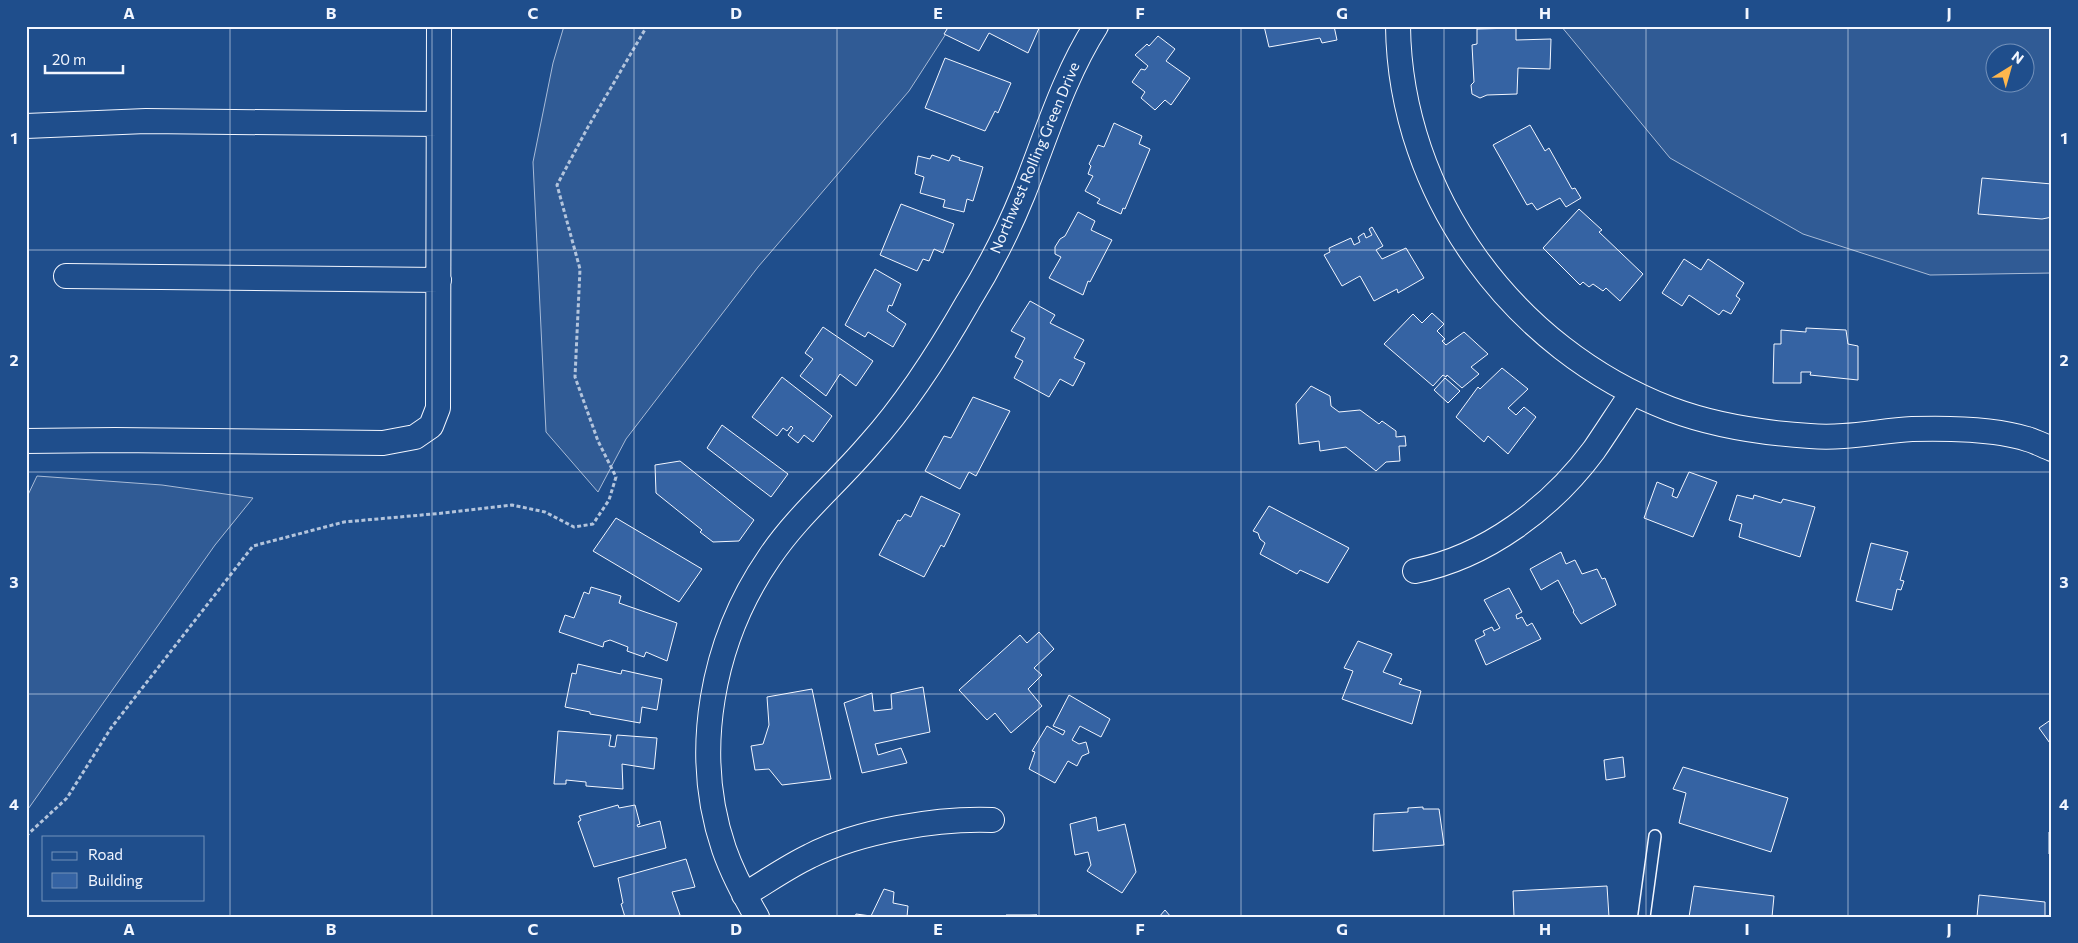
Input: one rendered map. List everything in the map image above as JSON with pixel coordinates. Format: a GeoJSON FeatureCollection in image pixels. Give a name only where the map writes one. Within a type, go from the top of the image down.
{"type":"FeatureCollection","features":[{"type":"Feature","properties":{"kind":"street"},"geometry":{"type":"LineString","coordinates":[[26,441],[382,443],[415,437],[431,426],[438,408],[438,26]]}},
{"type":"Feature","properties":{"kind":"street","name":"Northwest Rolling Green Drive"},"geometry":{"type":"LineString","coordinates":[[757,917],[744,895],[724,850],[714,817],[709,782],[708,749],[712,701],[719,667],[729,634],[743,602],[768,559],[786,534],[872,443],[914,386],[968,302],[998,249],[1023,195],[1066,82],[1082,48],[1096,26]]}},
{"type":"Feature","properties":{"kind":"street"},"geometry":{"type":"LineString","coordinates":[[1398,26],[1404,81],[1413,131],[1431,182],[1448,216],[1478,263],[1518,309],[1550,338],[1603,377],[1632,393],[1672,410],[1748,430],[1812,436],[1855,436],[1912,429],[1969,430],[2026,439],[2052,449]]}},
{"type":"Feature","properties":{"kind":"street"},"geometry":{"type":"LineString","coordinates":[[26,126],[146,121],[438,124]]}},
{"type":"Feature","properties":{"kind":"street"},"geometry":{"type":"LineString","coordinates":[[66,276],[439,280]]}},
{"type":"Feature","properties":{"kind":"street"},"geometry":{"type":"LineString","coordinates":[[1415,571],[1463,558],[1510,530],[1538,509],[1593,451],[1632,393]]}},
{"type":"Feature","properties":{"kind":"street"},"geometry":{"type":"LineString","coordinates":[[744,895],[810,856],[838,844],[895,828],[970,819],[992,820]]}},
{"type":"Feature","properties":{"kind":"lane"},"geometry":{"type":"LineString","coordinates":[[1644,917],[1655,836]]}},
{"type":"Feature","properties":{"kind":"shaded area"},"geometry":{"type":"Polygon","coordinates":[[[564,26],[951,26],[909,91],[758,267],[626,439],[598,492],[546,432],[533,162],[553,63],[564,26]]]}},
{"type":"Feature","properties":{"kind":"shaded area"},"geometry":{"type":"Polygon","coordinates":[[[1561,26],[2052,26],[2052,273],[1930,275],[1803,234],[1670,158],[1561,26]]]}},
{"type":"Feature","properties":{"kind":"shaded area"},"geometry":{"type":"Polygon","coordinates":[[[37,476],[162,485],[253,498],[215,545],[26,812],[26,499],[37,476]]]}},
{"type":"Feature","properties":{"kind":"building"},"geometry":{"type":"Polygon","coordinates":[[[949,26],[1040,26],[1028,53],[989,33],[979,51],[944,34],[949,26]]]}},
{"type":"Feature","properties":{"kind":"building"},"geometry":{"type":"Polygon","coordinates":[[[1264,26],[1334,26],[1337,40],[1322,43],[1320,38],[1269,47],[1264,26]]]}},
{"type":"Feature","properties":{"kind":"building"},"geometry":{"type":"Polygon","coordinates":[[[1516,28],[1516,40],[1551,39],[1550,69],[1518,68],[1517,94],[1487,95],[1480,98],[1472,94],[1471,85],[1474,82],[1472,45],[1477,44],[1477,29],[1516,28]]]}},
{"type":"Feature","properties":{"kind":"building"},"geometry":{"type":"Polygon","coordinates":[[[1158,36],[1175,49],[1166,61],[1190,78],[1171,105],[1165,100],[1155,110],[1141,98],[1145,92],[1132,82],[1141,69],[1145,70],[1148,66],[1135,55],[1147,44],[1149,46],[1158,36]]]}},
{"type":"Feature","properties":{"kind":"building"},"geometry":{"type":"Polygon","coordinates":[[[945,58],[1011,83],[998,113],[995,111],[985,131],[925,108],[945,58]]]}},
{"type":"Feature","properties":{"kind":"building"},"geometry":{"type":"Polygon","coordinates":[[[1114,123],[1142,136],[1139,144],[1150,149],[1125,209],[1123,208],[1121,214],[1097,203],[1100,199],[1085,191],[1093,176],[1088,174],[1091,166],[1089,164],[1098,145],[1104,147],[1114,123]]]}},
{"type":"Feature","properties":{"kind":"building"},"geometry":{"type":"Polygon","coordinates":[[[1530,125],[1545,151],[1549,148],[1572,189],[1575,188],[1581,198],[1566,207],[1560,198],[1537,210],[1532,203],[1527,205],[1493,145],[1530,125]]]}},
{"type":"Feature","properties":{"kind":"building"},"geometry":{"type":"Polygon","coordinates":[[[932,155],[949,161],[952,155],[960,158],[959,160],[983,167],[973,201],[967,199],[964,212],[943,207],[945,200],[920,193],[924,177],[915,174],[918,156],[930,159],[932,155]]]}},
{"type":"Feature","properties":{"kind":"building"},"geometry":{"type":"Polygon","coordinates":[[[1982,178],[2052,184],[2052,217],[2042,219],[1978,214],[1982,178]]]}},
{"type":"Feature","properties":{"kind":"building"},"geometry":{"type":"Polygon","coordinates":[[[901,204],[954,224],[943,253],[934,249],[929,261],[923,259],[917,271],[880,255],[901,204]]]}},
{"type":"Feature","properties":{"kind":"building"},"geometry":{"type":"Polygon","coordinates":[[[1579,209],[1602,230],[1599,232],[1643,274],[1620,301],[1606,288],[1603,291],[1593,284],[1589,287],[1583,282],[1580,285],[1543,248],[1579,209]]]}},
{"type":"Feature","properties":{"kind":"building"},"geometry":{"type":"Polygon","coordinates":[[[1078,212],[1095,221],[1091,230],[1112,240],[1090,282],[1088,281],[1083,295],[1049,278],[1061,257],[1055,254],[1055,247],[1060,239],[1065,236],[1078,212]]]}},
{"type":"Feature","properties":{"kind":"building"},"geometry":{"type":"Polygon","coordinates":[[[1372,227],[1383,246],[1376,250],[1382,259],[1406,248],[1424,278],[1398,293],[1397,289],[1374,301],[1360,276],[1342,286],[1324,255],[1330,252],[1329,248],[1351,238],[1354,245],[1360,242],[1358,237],[1364,233],[1366,238],[1372,235],[1369,229],[1372,227]]]}},
{"type":"Feature","properties":{"kind":"building"},"geometry":{"type":"Polygon","coordinates":[[[1684,259],[1701,270],[1708,259],[1744,283],[1736,296],[1740,299],[1731,314],[1723,310],[1719,315],[1689,295],[1682,306],[1662,293],[1684,259]]]}},
{"type":"Feature","properties":{"kind":"building"},"geometry":{"type":"Polygon","coordinates":[[[875,269],[901,284],[892,306],[889,305],[887,311],[906,324],[893,347],[868,332],[865,337],[845,325],[875,269]]]}},
{"type":"Feature","properties":{"kind":"building"},"geometry":{"type":"Polygon","coordinates":[[[1030,301],[1055,315],[1050,323],[1084,340],[1074,358],[1085,363],[1073,386],[1060,379],[1049,397],[1014,378],[1023,361],[1015,357],[1025,338],[1011,331],[1030,301]]]}},
{"type":"Feature","properties":{"kind":"building"},"geometry":{"type":"Polygon","coordinates":[[[1432,313],[1444,324],[1437,331],[1445,339],[1442,341],[1446,345],[1464,332],[1488,354],[1471,367],[1479,374],[1462,388],[1447,375],[1446,377],[1443,375],[1433,386],[1384,344],[1413,314],[1422,323],[1432,313]]]}},
{"type":"Feature","properties":{"kind":"building"},"geometry":{"type":"Polygon","coordinates":[[[823,327],[873,361],[856,386],[840,374],[826,396],[800,376],[813,359],[805,353],[823,327]]]}},
{"type":"Feature","properties":{"kind":"building"},"geometry":{"type":"Polygon","coordinates":[[[1806,328],[1846,330],[1848,344],[1858,346],[1858,380],[1810,375],[1811,372],[1801,372],[1801,383],[1773,383],[1774,344],[1781,344],[1781,330],[1806,332],[1806,328]]]}},
{"type":"Feature","properties":{"kind":"building"},"geometry":{"type":"Polygon","coordinates":[[[1502,368],[1528,389],[1508,408],[1516,415],[1524,407],[1536,417],[1508,454],[1488,436],[1484,442],[1456,417],[1478,387],[1480,389],[1502,368]]]}},
{"type":"Feature","properties":{"kind":"building"},"geometry":{"type":"Polygon","coordinates":[[[782,377],[832,416],[813,442],[804,435],[798,443],[788,435],[793,428],[791,426],[787,431],[783,428],[777,436],[752,417],[782,377]]]}},
{"type":"Feature","properties":{"kind":"building"},"geometry":{"type":"Polygon","coordinates":[[[1445,378],[1460,391],[1448,403],[1434,390],[1445,378]]]}},
{"type":"Feature","properties":{"kind":"building"},"geometry":{"type":"Polygon","coordinates":[[[1311,386],[1330,396],[1331,406],[1339,412],[1360,410],[1379,424],[1382,421],[1396,431],[1396,437],[1405,436],[1406,446],[1399,446],[1400,461],[1386,462],[1376,471],[1346,447],[1320,451],[1319,441],[1299,444],[1296,404],[1311,386]]]}},
{"type":"Feature","properties":{"kind":"building"},"geometry":{"type":"Polygon","coordinates":[[[973,397],[1010,411],[976,476],[969,472],[960,489],[925,471],[944,436],[951,438],[973,397]]]}},
{"type":"Feature","properties":{"kind":"building"},"geometry":{"type":"Polygon","coordinates":[[[722,425],[788,474],[771,497],[707,448],[722,425]]]}},
{"type":"Feature","properties":{"kind":"building"},"geometry":{"type":"Polygon","coordinates":[[[680,461],[754,520],[739,541],[713,542],[700,532],[702,530],[656,493],[655,465],[680,461]]]}},
{"type":"Feature","properties":{"kind":"building"},"geometry":{"type":"Polygon","coordinates":[[[1689,472],[1717,482],[1693,537],[1644,518],[1657,482],[1674,489],[1672,496],[1677,498],[1689,472]]]}},
{"type":"Feature","properties":{"kind":"building"},"geometry":{"type":"Polygon","coordinates":[[[1737,495],[1753,499],[1754,495],[1781,503],[1783,499],[1815,507],[1800,557],[1739,537],[1742,524],[1729,520],[1737,495]]]}},
{"type":"Feature","properties":{"kind":"building"},"geometry":{"type":"Polygon","coordinates":[[[921,496],[960,514],[944,547],[941,545],[924,577],[879,555],[898,520],[900,521],[905,514],[911,517],[921,496]]]}},
{"type":"Feature","properties":{"kind":"building"},"geometry":{"type":"Polygon","coordinates":[[[1269,506],[1349,548],[1328,583],[1300,570],[1297,574],[1260,554],[1265,543],[1260,539],[1258,533],[1253,531],[1269,506]]]}},
{"type":"Feature","properties":{"kind":"building"},"geometry":{"type":"Polygon","coordinates":[[[616,518],[702,569],[679,602],[593,551],[616,518]]]}},
{"type":"Feature","properties":{"kind":"building"},"geometry":{"type":"Polygon","coordinates":[[[1871,543],[1908,552],[1900,580],[1904,581],[1901,590],[1897,589],[1892,610],[1856,601],[1871,543]]]}},
{"type":"Feature","properties":{"kind":"building"},"geometry":{"type":"Polygon","coordinates":[[[1561,552],[1566,564],[1575,560],[1582,574],[1597,569],[1602,579],[1605,578],[1616,605],[1581,624],[1573,612],[1558,580],[1541,590],[1530,569],[1561,552]]]}},
{"type":"Feature","properties":{"kind":"building"},"geometry":{"type":"Polygon","coordinates":[[[591,587],[621,596],[619,603],[677,623],[667,661],[646,652],[644,657],[627,651],[628,647],[610,640],[604,642],[603,647],[559,632],[565,615],[574,618],[584,592],[589,594],[591,587]]]}},
{"type":"Feature","properties":{"kind":"building"},"geometry":{"type":"Polygon","coordinates":[[[1509,588],[1522,612],[1516,615],[1517,619],[1522,617],[1527,626],[1532,623],[1541,639],[1486,665],[1475,640],[1485,635],[1483,631],[1492,627],[1494,631],[1500,628],[1484,600],[1509,588]]]}},
{"type":"Feature","properties":{"kind":"building"},"geometry":{"type":"Polygon","coordinates":[[[1039,632],[1054,649],[1034,668],[1042,675],[1028,689],[1042,706],[1011,733],[995,713],[987,720],[959,690],[1020,635],[1027,643],[1039,632]]]}},
{"type":"Feature","properties":{"kind":"building"},"geometry":{"type":"Polygon","coordinates":[[[1358,641],[1392,654],[1383,672],[1402,679],[1399,684],[1421,691],[1412,724],[1342,699],[1353,671],[1344,668],[1358,641]]]}},
{"type":"Feature","properties":{"kind":"building"},"geometry":{"type":"Polygon","coordinates":[[[578,664],[621,674],[622,670],[662,679],[657,710],[642,707],[640,723],[590,714],[590,712],[565,707],[572,673],[576,674],[578,664]]]}},
{"type":"Feature","properties":{"kind":"building"},"geometry":{"type":"Polygon","coordinates":[[[923,687],[930,732],[875,744],[878,755],[901,748],[907,763],[862,773],[844,703],[872,693],[874,711],[892,709],[891,694],[923,687]]]}},
{"type":"Feature","properties":{"kind":"building"},"geometry":{"type":"Polygon","coordinates":[[[812,689],[831,779],[782,785],[769,769],[755,770],[751,746],[763,744],[769,725],[767,697],[812,689]]]}},
{"type":"Feature","properties":{"kind":"building"},"geometry":{"type":"Polygon","coordinates":[[[1069,695],[1110,719],[1101,737],[1080,726],[1072,740],[1079,744],[1086,742],[1089,753],[1082,756],[1077,766],[1068,761],[1055,783],[1029,769],[1035,752],[1032,751],[1047,726],[1063,735],[1065,731],[1053,726],[1069,695]]]}},
{"type":"Feature","properties":{"kind":"building"},"geometry":{"type":"Polygon","coordinates":[[[2052,719],[2052,746],[2039,728],[2052,719]]]}},
{"type":"Feature","properties":{"kind":"building"},"geometry":{"type":"Polygon","coordinates":[[[558,731],[611,735],[609,746],[615,747],[617,735],[657,738],[654,769],[622,764],[623,789],[586,786],[586,782],[566,780],[566,784],[554,784],[558,731]]]}},
{"type":"Feature","properties":{"kind":"building"},"geometry":{"type":"Polygon","coordinates":[[[1623,757],[1625,777],[1606,780],[1604,760],[1623,757]]]}},
{"type":"Feature","properties":{"kind":"building"},"geometry":{"type":"Polygon","coordinates":[[[1683,767],[1788,798],[1771,852],[1679,823],[1686,793],[1673,789],[1683,767]]]}},
{"type":"Feature","properties":{"kind":"building"},"geometry":{"type":"Polygon","coordinates":[[[618,805],[619,808],[635,805],[640,824],[637,825],[638,827],[660,821],[666,848],[594,867],[578,822],[581,820],[579,816],[618,805]]]}},
{"type":"Feature","properties":{"kind":"building"},"geometry":{"type":"Polygon","coordinates":[[[1423,807],[1423,809],[1439,809],[1444,845],[1373,851],[1374,814],[1408,812],[1408,808],[1423,807]]]}},
{"type":"Feature","properties":{"kind":"building"},"geometry":{"type":"Polygon","coordinates":[[[1096,817],[1098,831],[1125,824],[1136,872],[1122,893],[1087,871],[1091,865],[1088,852],[1075,855],[1070,824],[1096,817]]]}},
{"type":"Feature","properties":{"kind":"building"},"geometry":{"type":"Polygon","coordinates":[[[2049,832],[2052,832],[2052,854],[2049,854],[2049,832]]]}},
{"type":"Feature","properties":{"kind":"building"},"geometry":{"type":"Polygon","coordinates":[[[686,859],[695,887],[672,892],[680,915],[672,917],[625,917],[621,904],[623,903],[618,878],[686,859]]]}},
{"type":"Feature","properties":{"kind":"building"},"geometry":{"type":"Polygon","coordinates":[[[1607,886],[1609,917],[1514,917],[1513,891],[1607,886]]]}},
{"type":"Feature","properties":{"kind":"building"},"geometry":{"type":"Polygon","coordinates":[[[1694,886],[1774,896],[1772,917],[1689,917],[1694,886]]]}},
{"type":"Feature","properties":{"kind":"building"},"geometry":{"type":"Polygon","coordinates":[[[884,889],[894,892],[893,903],[908,906],[907,917],[855,917],[856,914],[871,916],[884,889]]]}},
{"type":"Feature","properties":{"kind":"building"},"geometry":{"type":"Polygon","coordinates":[[[1979,895],[2045,902],[2045,917],[1977,917],[1979,895]]]}},
{"type":"Feature","properties":{"kind":"building"},"geometry":{"type":"Polygon","coordinates":[[[1165,910],[1171,917],[1159,917],[1165,910]]]}},
{"type":"Feature","properties":{"kind":"building"},"geometry":{"type":"Polygon","coordinates":[[[1006,915],[1037,915],[1006,917],[1006,915]]]}}]}
